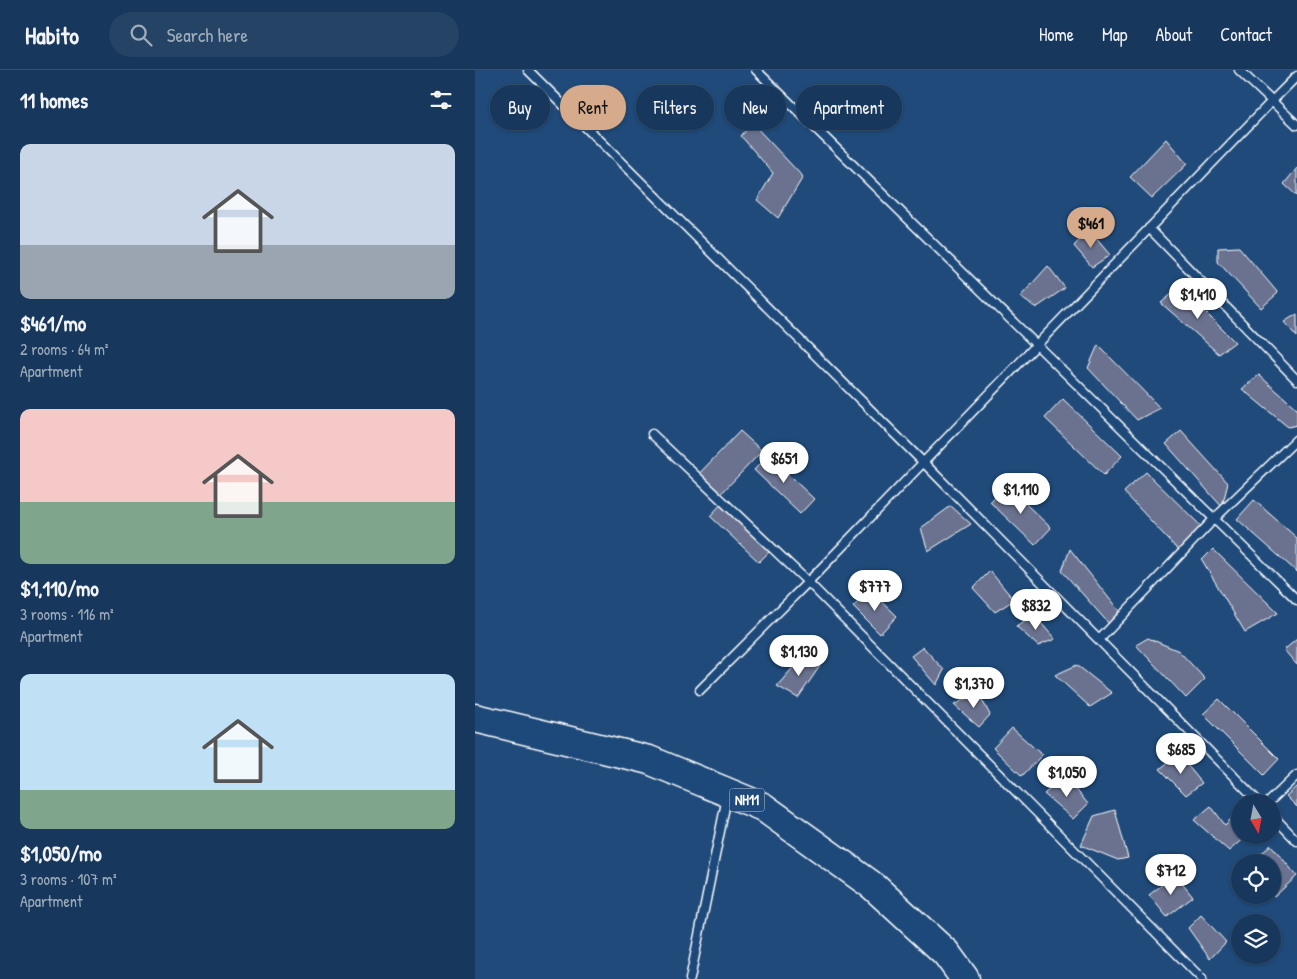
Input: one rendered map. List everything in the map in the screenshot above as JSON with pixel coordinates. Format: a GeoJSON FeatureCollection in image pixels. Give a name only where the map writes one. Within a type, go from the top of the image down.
{"type":"FeatureCollection","features":[{"type":"Feature","properties":{"kind":"highway","name":"NH11"},"geometry":{"type":"LineString","coordinates":[[475,718],[649,760],[763,807],[873,886],[946,953],[965,979]]}},
{"type":"Feature","properties":{"kind":"lane"},"geometry":{"type":"LineString","coordinates":[[528,70],[923,462],[1251,794]]}},
{"type":"Feature","properties":{"kind":"lane"},"geometry":{"type":"LineString","coordinates":[[756,70],[1297,600]]}},
{"type":"Feature","properties":{"kind":"lane"},"geometry":{"type":"LineString","coordinates":[[1239,70],[1297,125]]}},
{"type":"Feature","properties":{"kind":"lane"},"geometry":{"type":"LineString","coordinates":[[700,690],[808,582],[1297,76]]}},
{"type":"Feature","properties":{"kind":"lane"},"geometry":{"type":"LineString","coordinates":[[1149,228],[1297,380]]}},
{"type":"Feature","properties":{"kind":"lane"},"geometry":{"type":"LineString","coordinates":[[653,434],[808,582],[1202,979]]}},
{"type":"Feature","properties":{"kind":"lane"},"geometry":{"type":"LineString","coordinates":[[1099,640],[1214,519],[1297,439]]}},
{"type":"Feature","properties":{"kind":"lane"},"geometry":{"type":"LineString","coordinates":[[1277,794],[1297,774]]}},
{"type":"Feature","properties":{"kind":"lane"},"geometry":{"type":"LineString","coordinates":[[691,979],[728,793]]}},
{"type":"Feature","properties":{"kind":"lane"},"geometry":{"type":"LineString","coordinates":[[1281,824],[1297,841]]}},
{"type":"Feature","properties":{"kind":"building"},"geometry":{"type":"Polygon","coordinates":[[[746,130],[759,130],[803,177],[778,218],[757,200],[773,173],[741,136],[746,130]]]}},
{"type":"Feature","properties":{"kind":"building"},"geometry":{"type":"Polygon","coordinates":[[[1166,139],[1187,164],[1152,198],[1130,177],[1166,139]]]}},
{"type":"Feature","properties":{"kind":"building"},"geometry":{"type":"Polygon","coordinates":[[[1297,168],[1297,196],[1284,184],[1297,168]]]}},
{"type":"Feature","properties":{"kind":"building"},"geometry":{"type":"Polygon","coordinates":[[[1089,230],[1110,255],[1092,267],[1074,246],[1089,230]]]}},
{"type":"Feature","properties":{"kind":"building"},"geometry":{"type":"Polygon","coordinates":[[[1239,247],[1278,293],[1261,308],[1218,262],[1218,248],[1239,247]]]}},
{"type":"Feature","properties":{"kind":"building"},"geometry":{"type":"Polygon","coordinates":[[[1048,266],[1065,288],[1036,308],[1020,297],[1048,266]]]}},
{"type":"Feature","properties":{"kind":"building"},"geometry":{"type":"Polygon","coordinates":[[[1180,287],[1235,342],[1219,354],[1161,303],[1180,287]]]}},
{"type":"Feature","properties":{"kind":"building"},"geometry":{"type":"Polygon","coordinates":[[[1297,314],[1297,337],[1284,322],[1297,314]]]}},
{"type":"Feature","properties":{"kind":"building"},"geometry":{"type":"Polygon","coordinates":[[[1098,345],[1160,408],[1137,420],[1088,368],[1098,345]]]}},
{"type":"Feature","properties":{"kind":"building"},"geometry":{"type":"Polygon","coordinates":[[[1259,375],[1297,409],[1297,425],[1288,427],[1242,389],[1259,375]]]}},
{"type":"Feature","properties":{"kind":"building"},"geometry":{"type":"Polygon","coordinates":[[[1063,399],[1122,456],[1104,475],[1045,418],[1063,399]]]}},
{"type":"Feature","properties":{"kind":"building"},"geometry":{"type":"Polygon","coordinates":[[[740,431],[762,451],[716,499],[694,479],[740,431]]]}},
{"type":"Feature","properties":{"kind":"building"},"geometry":{"type":"Polygon","coordinates":[[[1181,431],[1228,483],[1222,507],[1166,444],[1181,431]]]}},
{"type":"Feature","properties":{"kind":"building"},"geometry":{"type":"Polygon","coordinates":[[[768,455],[814,499],[800,514],[754,470],[768,455]]]}},
{"type":"Feature","properties":{"kind":"building"},"geometry":{"type":"Polygon","coordinates":[[[1146,472],[1203,528],[1180,552],[1124,492],[1146,472]]]}},
{"type":"Feature","properties":{"kind":"building"},"geometry":{"type":"Polygon","coordinates":[[[1006,485],[1051,528],[1035,545],[990,502],[1006,485]]]}},
{"type":"Feature","properties":{"kind":"building"},"geometry":{"type":"Polygon","coordinates":[[[725,500],[774,547],[759,562],[710,516],[725,500]]]}},
{"type":"Feature","properties":{"kind":"building"},"geometry":{"type":"Polygon","coordinates":[[[1254,500],[1297,538],[1297,572],[1237,519],[1254,500]]]}},
{"type":"Feature","properties":{"kind":"building"},"geometry":{"type":"Polygon","coordinates":[[[951,506],[971,524],[928,551],[921,528],[951,506]]]}},
{"type":"Feature","properties":{"kind":"building"},"geometry":{"type":"Polygon","coordinates":[[[1070,549],[1119,611],[1111,626],[1062,571],[1070,549]]]}},
{"type":"Feature","properties":{"kind":"building"},"geometry":{"type":"Polygon","coordinates":[[[1213,549],[1278,613],[1245,632],[1202,560],[1213,549]]]}},
{"type":"Feature","properties":{"kind":"building"},"geometry":{"type":"Polygon","coordinates":[[[990,571],[1014,600],[995,612],[973,588],[990,571]]]}},
{"type":"Feature","properties":{"kind":"building"},"geometry":{"type":"Polygon","coordinates":[[[870,590],[897,616],[880,634],[853,607],[870,590]]]}},
{"type":"Feature","properties":{"kind":"building"},"geometry":{"type":"Polygon","coordinates":[[[1034,615],[1055,639],[1038,646],[1016,626],[1034,615]]]}},
{"type":"Feature","properties":{"kind":"building"},"geometry":{"type":"Polygon","coordinates":[[[1148,638],[1179,651],[1205,679],[1186,698],[1136,645],[1148,638]]]}},
{"type":"Feature","properties":{"kind":"building"},"geometry":{"type":"Polygon","coordinates":[[[1297,639],[1297,665],[1284,650],[1297,639]]]}},
{"type":"Feature","properties":{"kind":"building"},"geometry":{"type":"Polygon","coordinates":[[[923,647],[944,670],[936,685],[911,656],[923,647]]]}},
{"type":"Feature","properties":{"kind":"building"},"geometry":{"type":"Polygon","coordinates":[[[803,656],[820,666],[798,698],[777,686],[803,656]]]}},
{"type":"Feature","properties":{"kind":"building"},"geometry":{"type":"Polygon","coordinates":[[[1077,665],[1112,693],[1090,707],[1055,675],[1077,665]]]}},
{"type":"Feature","properties":{"kind":"building"},"geometry":{"type":"Polygon","coordinates":[[[978,692],[990,715],[979,727],[954,705],[978,692]]]}},
{"type":"Feature","properties":{"kind":"building"},"geometry":{"type":"Polygon","coordinates":[[[1219,699],[1279,759],[1264,775],[1203,714],[1219,699]]]}},
{"type":"Feature","properties":{"kind":"building"},"geometry":{"type":"Polygon","coordinates":[[[1012,728],[1042,755],[1022,776],[993,748],[1012,728]]]}},
{"type":"Feature","properties":{"kind":"building"},"geometry":{"type":"Polygon","coordinates":[[[1178,754],[1202,783],[1186,795],[1160,769],[1178,754]]]}},
{"type":"Feature","properties":{"kind":"building"},"geometry":{"type":"Polygon","coordinates":[[[1065,776],[1088,804],[1073,819],[1044,794],[1065,776]]]}},
{"type":"Feature","properties":{"kind":"building"},"geometry":{"type":"Polygon","coordinates":[[[1297,786],[1297,807],[1286,796],[1297,786]]]}},
{"type":"Feature","properties":{"kind":"building"},"geometry":{"type":"Polygon","coordinates":[[[1211,806],[1225,825],[1231,819],[1231,844],[1237,844],[1229,851],[1194,820],[1211,806]]]}},
{"type":"Feature","properties":{"kind":"building"},"geometry":{"type":"Polygon","coordinates":[[[1115,810],[1128,858],[1118,860],[1081,845],[1094,816],[1115,810]]]}},
{"type":"Feature","properties":{"kind":"building"},"geometry":{"type":"Polygon","coordinates":[[[1271,845],[1279,854],[1261,854],[1271,845]]]}},
{"type":"Feature","properties":{"kind":"building"},"geometry":{"type":"Polygon","coordinates":[[[1281,857],[1297,876],[1281,891],[1281,857]]]}},
{"type":"Feature","properties":{"kind":"building"},"geometry":{"type":"Polygon","coordinates":[[[1175,875],[1193,897],[1167,917],[1149,895],[1175,875]]]}},
{"type":"Feature","properties":{"kind":"building"},"geometry":{"type":"Polygon","coordinates":[[[1201,915],[1226,942],[1210,959],[1188,928],[1201,915]]]}}]}
